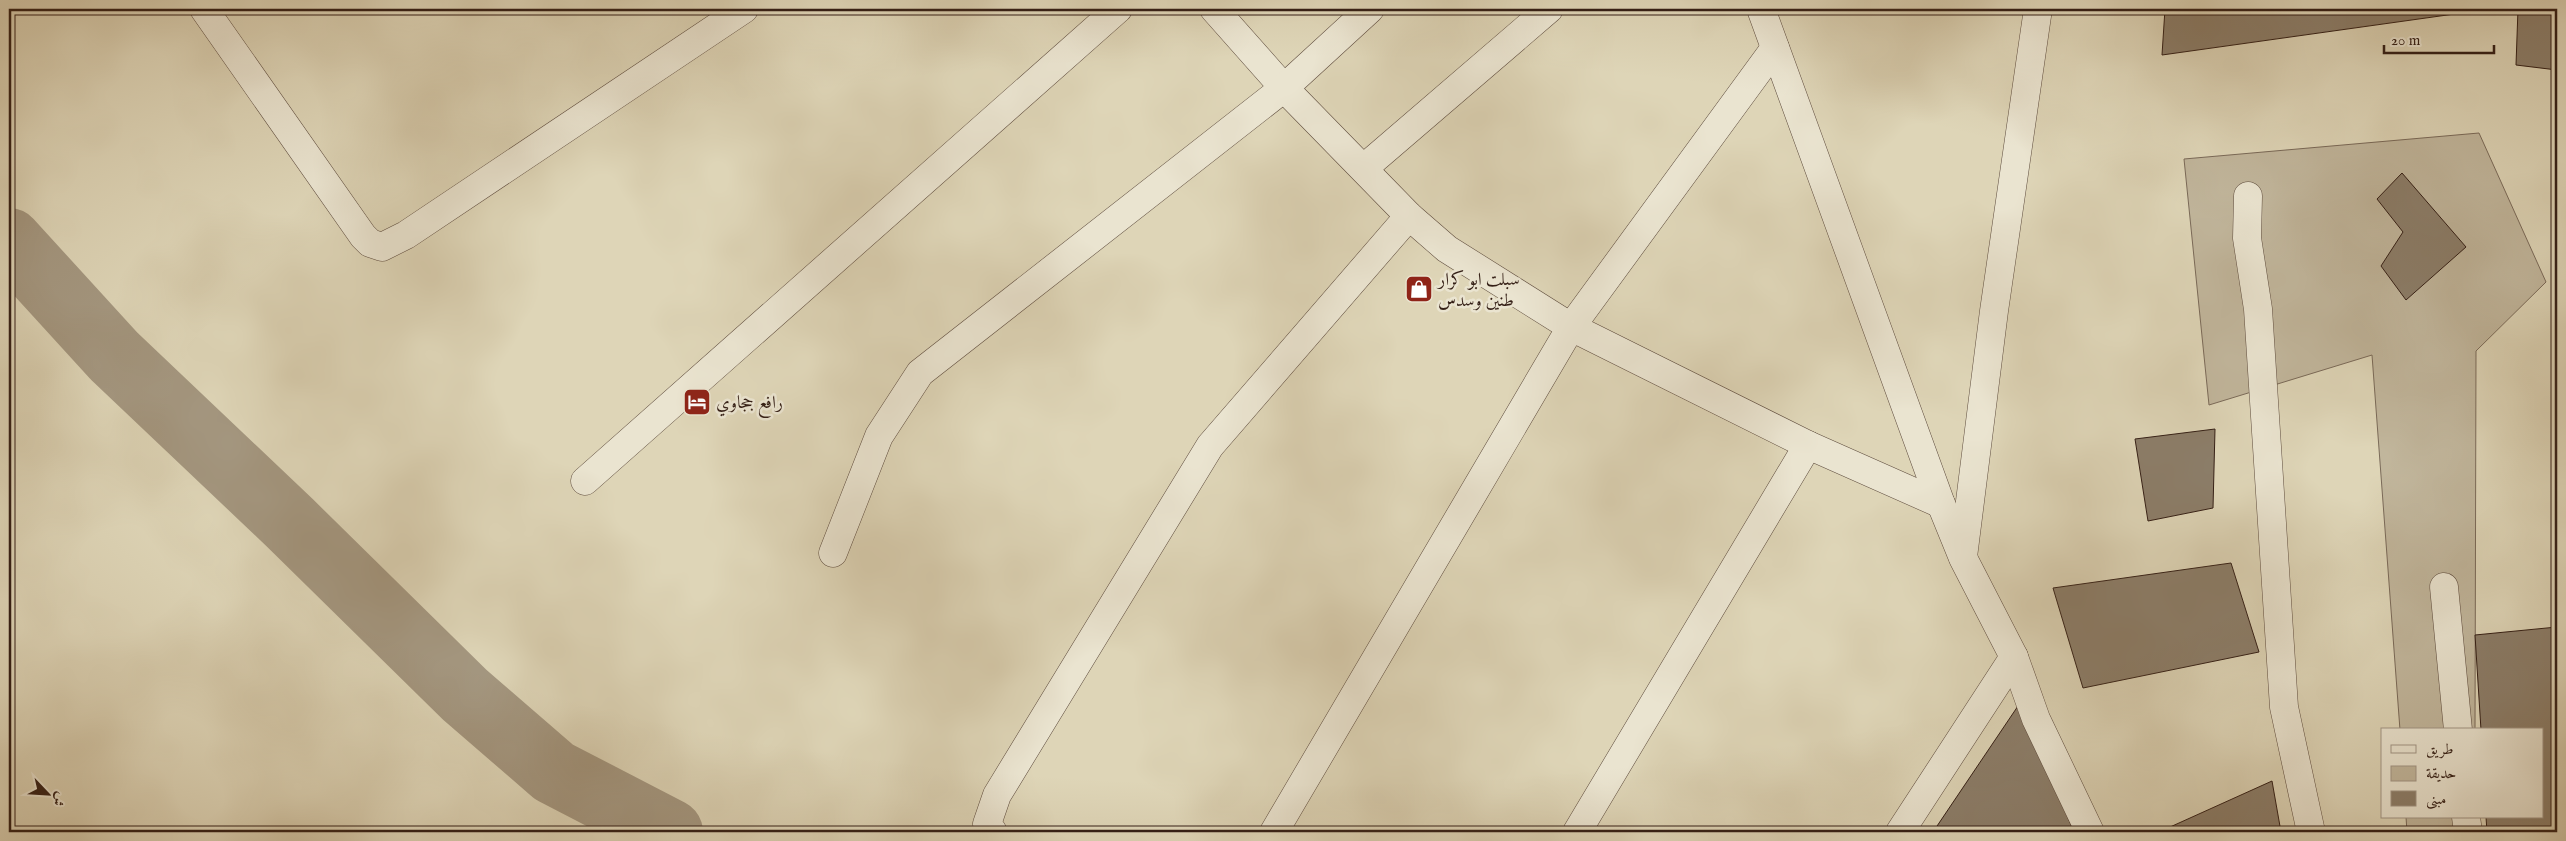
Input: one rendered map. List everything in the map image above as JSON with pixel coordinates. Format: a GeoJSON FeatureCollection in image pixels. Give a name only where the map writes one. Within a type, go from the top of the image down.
{"type":"FeatureCollection","features":[{"type":"Feature","properties":{"kind":"street"},"geometry":{"type":"LineString","coordinates":[[204,9],[363,236],[370,243],[382,247],[406,235],[744,9]]}},
{"type":"Feature","properties":{"kind":"street"},"geometry":{"type":"LineString","coordinates":[[586,481],[1118,9]]}},
{"type":"Feature","properties":{"kind":"street"},"geometry":{"type":"LineString","coordinates":[[1214,9],[1284,88],[1409,216],[1447,249],[1571,327],[1808,445],[1941,504]]}},
{"type":"Feature","properties":{"kind":"street"},"geometry":{"type":"LineString","coordinates":[[833,552],[880,436],[920,373],[1284,88],[1370,9]]}},
{"type":"Feature","properties":{"kind":"street"},"geometry":{"type":"LineString","coordinates":[[1364,168],[1549,9]]}},
{"type":"Feature","properties":{"kind":"street"},"geometry":{"type":"LineString","coordinates":[[1761,9],[1941,504],[1963,558],[2014,657],[2036,719],[2090,832]]}},
{"type":"Feature","properties":{"kind":"street"},"geometry":{"type":"LineString","coordinates":[[1963,558],[1994,311],[2038,9]]}},
{"type":"Feature","properties":{"kind":"street"},"geometry":{"type":"LineString","coordinates":[[1274,832],[1571,327],[1775,48]]}},
{"type":"Feature","properties":{"kind":"street"},"geometry":{"type":"LineString","coordinates":[[2248,196],[2247,238],[2258,309],[2284,707],[2310,832]]}},
{"type":"Feature","properties":{"kind":"street"},"geometry":{"type":"LineString","coordinates":[[993,832],[987,824],[997,795],[1210,446],[1409,216]]}},
{"type":"Feature","properties":{"kind":"street"},"geometry":{"type":"LineString","coordinates":[[1577,832],[1808,445]]}},
{"type":"Feature","properties":{"kind":"street"},"geometry":{"type":"LineString","coordinates":[[2444,588],[2458,728]]}},
{"type":"Feature","properties":{"kind":"street"},"geometry":{"type":"LineString","coordinates":[[1900,832],[2014,657]]}},
{"type":"Feature","properties":{"kind":"street"},"geometry":{"type":"LineString","coordinates":[[2466,818],[2468,832]]}},
{"type":"Feature","properties":{"kind":"green space"},"geometry":{"type":"Polygon","coordinates":[[[2479,133],[2546,282],[2476,351],[2475,728],[2400,728],[2372,355],[2209,405],[2184,159],[2479,133]]]}},
{"type":"Feature","properties":{"kind":"green space"},"geometry":{"type":"Polygon","coordinates":[[[2406,818],[2475,818],[2475,832],[2407,832],[2406,818]]]}},
{"type":"Feature","properties":{"kind":"building"},"geometry":{"type":"Polygon","coordinates":[[[2165,9],[2490,9],[2162,55],[2165,9]]]}},
{"type":"Feature","properties":{"kind":"building"},"geometry":{"type":"Polygon","coordinates":[[[2518,9],[2557,9],[2557,70],[2516,65],[2518,9]]]}},
{"type":"Feature","properties":{"kind":"building"},"geometry":{"type":"Polygon","coordinates":[[[2402,173],[2466,247],[2406,300],[2381,266],[2403,232],[2377,199],[2402,173]]]}},
{"type":"Feature","properties":{"kind":"building"},"geometry":{"type":"Polygon","coordinates":[[[2215,429],[2213,508],[2148,521],[2135,439],[2215,429]]]}},
{"type":"Feature","properties":{"kind":"building"},"geometry":{"type":"Polygon","coordinates":[[[2231,563],[2259,652],[2083,688],[2053,588],[2231,563]]]}},
{"type":"Feature","properties":{"kind":"building"},"geometry":{"type":"Polygon","coordinates":[[[2557,627],[2557,832],[2487,832],[2486,818],[2544,818],[2544,728],[2481,728],[2475,635],[2557,627]]]}},
{"type":"Feature","properties":{"kind":"building"},"geometry":{"type":"Polygon","coordinates":[[[2020,703],[2074,832],[1933,832],[2020,703]]]}},
{"type":"Feature","properties":{"kind":"building"},"geometry":{"type":"Polygon","coordinates":[[[2272,781],[2281,832],[2159,832],[2272,781]]]}},
{"type":"Feature","properties":{"kind":"waterway"},"geometry":{"type":"LineString","coordinates":[[9,241],[114,356],[290,523],[465,695],[554,772],[670,832]]}},
{"type":"Feature","properties":{"kind":"place","name":"سبلت ابو كرار طنين وسدس"},"geometry":{"type":"Point","coordinates":[1419,289]}},
{"type":"Feature","properties":{"kind":"place","name":"رافع ججاوي"},"geometry":{"type":"Point","coordinates":[697,402]}}]}
